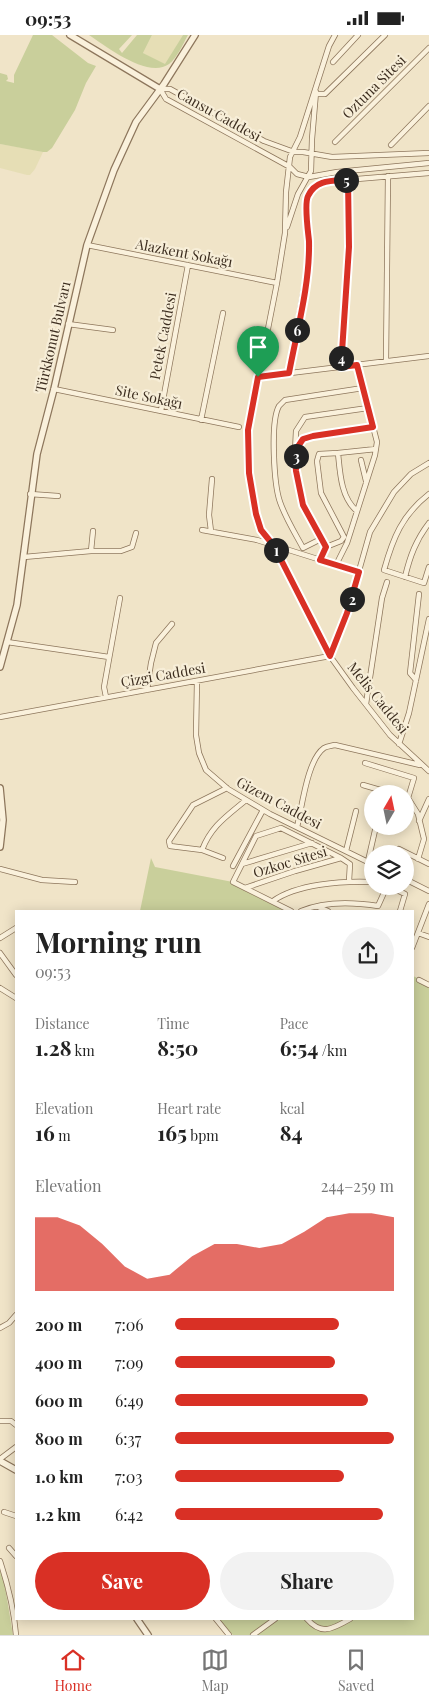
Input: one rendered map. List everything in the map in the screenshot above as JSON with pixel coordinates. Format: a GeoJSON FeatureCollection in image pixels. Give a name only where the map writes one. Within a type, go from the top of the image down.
{"type":"FeatureCollection","features":[{"type":"Feature","properties":{"kind":"street"},"geometry":{"type":"LineString","coordinates":[[70,35],[160,89]]}},
{"type":"Feature","properties":{"kind":"street","name":"Türkkonut Bulvarı"},"geometry":{"type":"LineString","coordinates":[[0,667],[17,605],[30,494],[37,454],[87,245],[114,170],[136,122],[195,35]]}},
{"type":"Feature","properties":{"kind":"street","name":"Melis Caddesi"},"geometry":{"type":"LineString","coordinates":[[334,35],[294,152],[290,157],[286,192],[285,233],[248,430],[249,473],[254,507],[261,530],[274,546],[330,656],[390,735],[429,771]]}},
{"type":"Feature","properties":{"kind":"street"},"geometry":{"type":"LineString","coordinates":[[333,62],[358,35]]}},
{"type":"Feature","properties":{"kind":"street"},"geometry":{"type":"LineString","coordinates":[[316,94],[325,95],[385,35]]}},
{"type":"Feature","properties":{"kind":"street","name":"Oztuna Sitesi"},"geometry":{"type":"LineString","coordinates":[[335,143],[429,48]]}},
{"type":"Feature","properties":{"kind":"street","name":"Melis Caddesi"},"geometry":{"type":"LineString","coordinates":[[285,233],[298,194],[309,177],[312,165],[317,84]]}},
{"type":"Feature","properties":{"kind":"street","name":"Cansu Caddesi"},"geometry":{"type":"LineString","coordinates":[[160,89],[170,89],[264,141],[294,152],[332,157],[429,153]]}},
{"type":"Feature","properties":{"kind":"street","name":"Cansu Caddesi"},"geometry":{"type":"LineString","coordinates":[[160,89],[166,99],[290,167],[297,175],[309,177]]}},
{"type":"Feature","properties":{"kind":"street"},"geometry":{"type":"LineString","coordinates":[[391,145],[429,106]]}},
{"type":"Feature","properties":{"kind":"street"},"geometry":{"type":"LineString","coordinates":[[309,177],[337,172],[429,163]]}},
{"type":"Feature","properties":{"kind":"street"},"geometry":{"type":"LineString","coordinates":[[289,373],[308,262],[307,197],[314,187],[321,182],[429,173]]}},
{"type":"Feature","properties":{"kind":"street"},"geometry":{"type":"LineString","coordinates":[[386,361],[388,176]]}},
{"type":"Feature","properties":{"kind":"street"},"geometry":{"type":"LineString","coordinates":[[341,367],[349,247],[348,180]]}},
{"type":"Feature","properties":{"kind":"street","name":"Alazkent Sokağı"},"geometry":{"type":"LineString","coordinates":[[87,245],[277,283]]}},
{"type":"Feature","properties":{"kind":"street","name":"Petek Caddesi"},"geometry":{"type":"LineString","coordinates":[[161,411],[188,265]]}},
{"type":"Feature","properties":{"kind":"street"},"geometry":{"type":"LineString","coordinates":[[201,420],[223,313]]}},
{"type":"Feature","properties":{"kind":"street"},"geometry":{"type":"LineString","coordinates":[[68,325],[113,330]]}},
{"type":"Feature","properties":{"kind":"street"},"geometry":{"type":"LineString","coordinates":[[258,377],[429,355]]}},
{"type":"Feature","properties":{"kind":"street"},"geometry":{"type":"LineString","coordinates":[[336,565],[347,543],[377,442],[357,365]]}},
{"type":"Feature","properties":{"kind":"street"},"geometry":{"type":"LineString","coordinates":[[321,539],[303,548],[286,518],[280,500],[274,446],[279,407],[284,400],[363,388]]}},
{"type":"Feature","properties":{"kind":"street","name":"Site Sokağı"},"geometry":{"type":"LineString","coordinates":[[54,389],[240,427]]}},
{"type":"Feature","properties":{"kind":"street"},"geometry":{"type":"LineString","coordinates":[[326,547],[303,505],[296,471],[296,431],[305,417],[368,408]]}},
{"type":"Feature","properties":{"kind":"street"},"geometry":{"type":"LineString","coordinates":[[295,451],[303,439],[373,427]]}},
{"type":"Feature","properties":{"kind":"street"},"geometry":{"type":"LineString","coordinates":[[320,560],[326,547],[341,541],[344,537],[321,493],[317,461],[319,454],[376,449]]}},
{"type":"Feature","properties":{"kind":"street"},"geometry":{"type":"LineString","coordinates":[[338,453],[344,488],[348,500],[357,511]]}},
{"type":"Feature","properties":{"kind":"street"},"geometry":{"type":"LineString","coordinates":[[361,460],[366,483]]}},
{"type":"Feature","properties":{"kind":"street"},"geometry":{"type":"LineString","coordinates":[[330,656],[347,613],[370,531],[384,507],[411,473],[429,463]]}},
{"type":"Feature","properties":{"kind":"street"},"geometry":{"type":"LineString","coordinates":[[211,531],[208,515],[212,479]]}},
{"type":"Feature","properties":{"kind":"street"},"geometry":{"type":"LineString","coordinates":[[30,494],[58,496]]}},
{"type":"Feature","properties":{"kind":"street"},"geometry":{"type":"LineString","coordinates":[[429,494],[416,505],[402,523],[391,545],[384,571],[424,583],[429,567]]}},
{"type":"Feature","properties":{"kind":"street"},"geometry":{"type":"LineString","coordinates":[[405,577],[410,555],[419,536],[429,523]]}},
{"type":"Feature","properties":{"kind":"street"},"geometry":{"type":"LineString","coordinates":[[202,530],[258,540],[359,572]]}},
{"type":"Feature","properties":{"kind":"street"},"geometry":{"type":"LineString","coordinates":[[91,551],[93,531]]}},
{"type":"Feature","properties":{"kind":"street"},"geometry":{"type":"LineString","coordinates":[[24,557],[91,551],[121,551],[132,547],[136,533]]}},
{"type":"Feature","properties":{"kind":"street"},"geometry":{"type":"LineString","coordinates":[[366,705],[382,598],[388,583]]}},
{"type":"Feature","properties":{"kind":"street"},"geometry":{"type":"LineString","coordinates":[[416,680],[410,673],[419,594]]}},
{"type":"Feature","properties":{"kind":"street"},"geometry":{"type":"LineString","coordinates":[[106,697],[104,687],[120,599]]}},
{"type":"Feature","properties":{"kind":"street"},"geometry":{"type":"LineString","coordinates":[[399,744],[409,713],[429,619]]}},
{"type":"Feature","properties":{"kind":"street"},"geometry":{"type":"LineString","coordinates":[[147,690],[150,663],[156,643],[172,624]]}},
{"type":"Feature","properties":{"kind":"street"},"geometry":{"type":"LineString","coordinates":[[7,642],[109,657]]}},
{"type":"Feature","properties":{"kind":"street","name":"Çizgi Caddesi"},"geometry":{"type":"LineString","coordinates":[[0,717],[330,656]]}},
{"type":"Feature","properties":{"kind":"street","name":"Gizem Caddesi"},"geometry":{"type":"LineString","coordinates":[[197,681],[196,735],[198,753],[206,770],[227,788],[263,810],[364,860]]}},
{"type":"Feature","properties":{"kind":"street"},"geometry":{"type":"LineString","coordinates":[[298,827],[311,768],[316,756],[325,747],[335,745],[422,765]]}},
{"type":"Feature","properties":{"kind":"street"},"geometry":{"type":"LineString","coordinates":[[365,763],[414,778],[412,785]]}},
{"type":"Feature","properties":{"kind":"street"},"geometry":{"type":"LineString","coordinates":[[0,787],[3,820],[0,847]]}},
{"type":"Feature","properties":{"kind":"street"},"geometry":{"type":"LineString","coordinates":[[223,858],[202,850],[170,846],[169,841],[193,805],[227,788]]}},
{"type":"Feature","properties":{"kind":"street"},"geometry":{"type":"LineString","coordinates":[[419,821],[429,799]]}},
{"type":"Feature","properties":{"kind":"street"},"geometry":{"type":"LineString","coordinates":[[202,850],[207,837],[215,825],[246,800]]}},
{"type":"Feature","properties":{"kind":"street"},"geometry":{"type":"LineString","coordinates":[[233,867],[263,810]]}},
{"type":"Feature","properties":{"kind":"street"},"geometry":{"type":"LineString","coordinates":[[346,851],[356,811]]}},
{"type":"Feature","properties":{"kind":"street"},"geometry":{"type":"LineString","coordinates":[[414,811],[424,839],[418,859]]}},
{"type":"Feature","properties":{"kind":"street","name":"Ozkoc Sitesi"},"geometry":{"type":"LineString","coordinates":[[289,910],[233,882],[256,836],[281,828],[312,843],[350,864],[349,881]]}},
{"type":"Feature","properties":{"kind":"street","name":"Ozkoc Sitesi"},"geometry":{"type":"LineString","coordinates":[[242,864],[312,843]]}},
{"type":"Feature","properties":{"kind":"street"},"geometry":{"type":"LineString","coordinates":[[414,857],[429,864]]}},
{"type":"Feature","properties":{"kind":"street","name":"Ozkoc Sitesi"},"geometry":{"type":"LineString","coordinates":[[245,888],[341,858]]}},
{"type":"Feature","properties":{"kind":"street"},"geometry":{"type":"LineString","coordinates":[[0,869],[42,880],[75,883]]}},
{"type":"Feature","properties":{"kind":"street"},"geometry":{"type":"LineString","coordinates":[[273,901],[286,893],[316,885],[349,881],[364,882]]}},
{"type":"Feature","properties":{"kind":"street"},"geometry":{"type":"LineString","coordinates":[[414,884],[429,891]]}},
{"type":"Feature","properties":{"kind":"street"},"geometry":{"type":"LineString","coordinates":[[305,910],[348,903],[377,909],[384,895]]}},
{"type":"Feature","properties":{"kind":"street"},"geometry":{"type":"LineString","coordinates":[[400,910],[404,895]]}},
{"type":"Feature","properties":{"kind":"street"},"geometry":{"type":"LineString","coordinates":[[414,943],[429,904]]}},
{"type":"Feature","properties":{"kind":"street"},"geometry":{"type":"LineString","coordinates":[[318,907],[326,910]]}},
{"type":"Feature","properties":{"kind":"street"},"geometry":{"type":"LineString","coordinates":[[0,938],[15,929]]}},
{"type":"Feature","properties":{"kind":"street"},"geometry":{"type":"LineString","coordinates":[[418,933],[429,937]]}},
{"type":"Feature","properties":{"kind":"street"},"geometry":{"type":"LineString","coordinates":[[0,953],[15,974]]}},
{"type":"Feature","properties":{"kind":"street"},"geometry":{"type":"LineString","coordinates":[[419,981],[429,985]]}},
{"type":"Feature","properties":{"kind":"street"},"geometry":{"type":"LineString","coordinates":[[0,988],[15,997]]}},
{"type":"Feature","properties":{"kind":"street"},"geometry":{"type":"LineString","coordinates":[[0,1328],[9,1323],[15,1316]]}},
{"type":"Feature","properties":{"kind":"street"},"geometry":{"type":"LineString","coordinates":[[0,1421],[11,1421],[15,1424]]}},
{"type":"Feature","properties":{"kind":"street"},"geometry":{"type":"LineString","coordinates":[[15,1448],[0,1460],[15,1469]]}},
{"type":"Feature","properties":{"kind":"street"},"geometry":{"type":"LineString","coordinates":[[4,1512],[15,1516]]}},
{"type":"Feature","properties":{"kind":"street"},"geometry":{"type":"LineString","coordinates":[[9,1548],[15,1555]]}},
{"type":"Feature","properties":{"kind":"street"},"geometry":{"type":"LineString","coordinates":[[0,1561],[15,1615]]}},
{"type":"Feature","properties":{"kind":"street"},"geometry":{"type":"LineString","coordinates":[[16,1620],[16,1635]]}},
{"type":"Feature","properties":{"kind":"street"},"geometry":{"type":"LineString","coordinates":[[138,1620],[148,1635]]}},
{"type":"Feature","properties":{"kind":"street"},"geometry":{"type":"LineString","coordinates":[[217,1620],[229,1635]]}},
{"type":"Feature","properties":{"kind":"street"},"geometry":{"type":"LineString","coordinates":[[253,1635],[274,1620]]}},
{"type":"Feature","properties":{"kind":"street"},"geometry":{"type":"LineString","coordinates":[[308,1620],[313,1629],[322,1633],[330,1631],[348,1620]]}},
{"type":"Feature","properties":{"kind":"shaded area"},"geometry":{"type":"Polygon","coordinates":[[[152,35],[183,35],[165,65],[143,53],[152,35]]]}},
{"type":"Feature","properties":{"kind":"shaded area"},"geometry":{"type":"Polygon","coordinates":[[[0,144],[43,152],[35,169],[30,175],[27,175],[0,168],[0,144]]]}},
{"type":"Feature","properties":{"kind":"green space"},"geometry":{"type":"Polygon","coordinates":[[[33,35],[52,35],[88,63],[96,66],[86,83],[75,110],[52,148],[47,152],[0,144],[0,73],[7,75],[8,79],[6,81],[14,83],[14,75],[33,35]]]}},
{"type":"Feature","properties":{"kind":"green space"},"geometry":{"type":"Polygon","coordinates":[[[89,35],[132,35],[119,49],[122,53],[137,35],[152,35],[143,53],[165,64],[183,35],[188,35],[175,58],[169,64],[160,68],[139,65],[128,60],[89,35]]]}},
{"type":"Feature","properties":{"kind":"green space"},"geometry":{"type":"Polygon","coordinates":[[[151,858],[155,867],[233,882],[283,910],[140,910],[151,858]]]}},
{"type":"Feature","properties":{"kind":"green space"},"geometry":{"type":"Polygon","coordinates":[[[414,976],[429,983],[429,1635],[233,1635],[219,1620],[414,1620],[414,976]]]}},
{"type":"Feature","properties":{"kind":"green space"},"geometry":{"type":"Polygon","coordinates":[[[0,1570],[4,1581],[13,1635],[0,1635],[0,1570]]]}},
{"type":"Feature","properties":{"kind":"route"},"geometry":{"type":"LineString","coordinates":[[348,180],[349,247],[341,367],[357,365],[373,427],[303,439],[295,451],[296,471],[303,505],[326,547],[320,560],[359,572],[347,613],[330,656],[274,546],[261,530],[256,514],[249,473],[248,430],[258,377],[289,373],[302,306],[309,253],[307,197],[314,187],[321,182],[348,180]]}}]}
